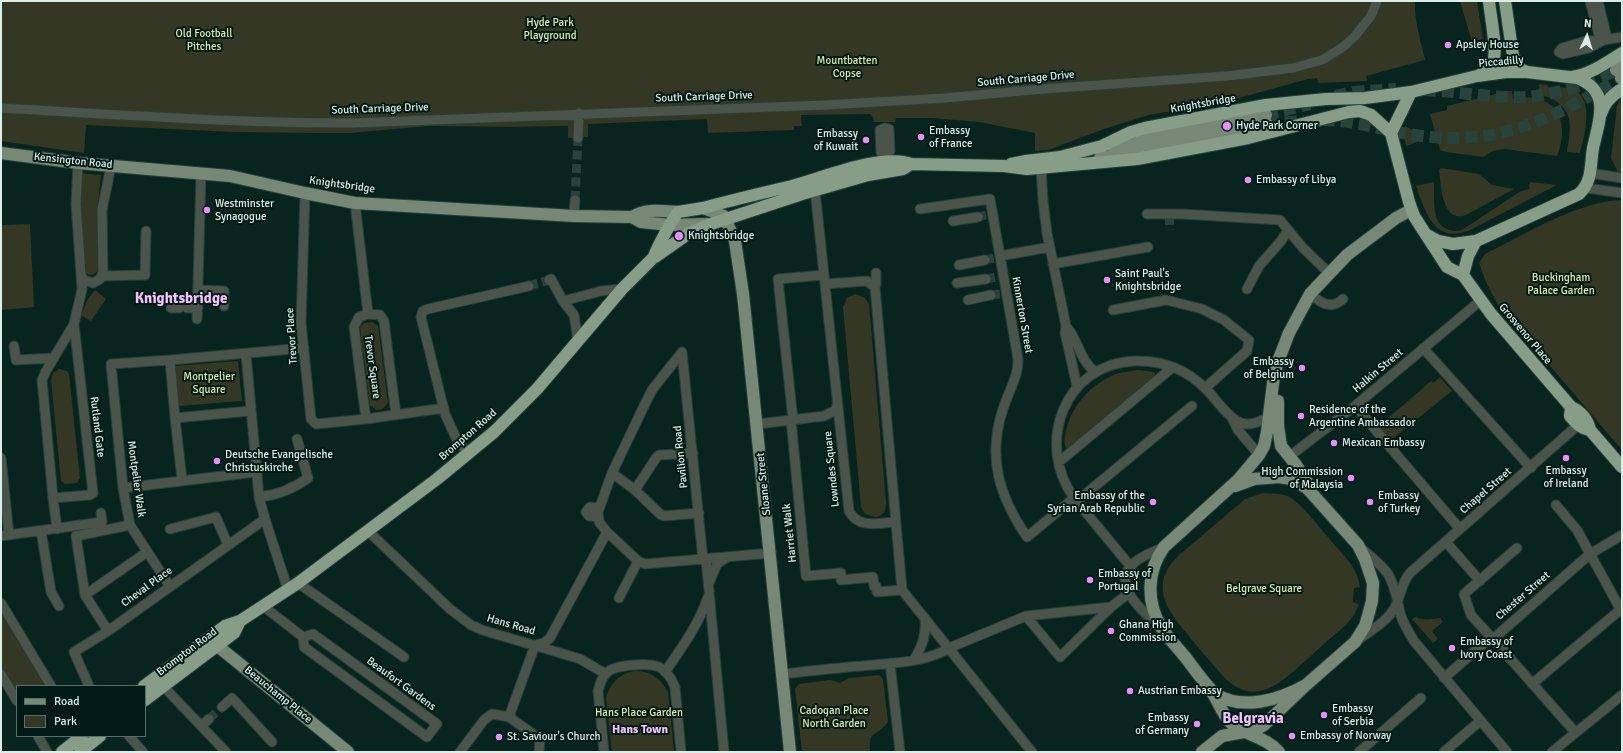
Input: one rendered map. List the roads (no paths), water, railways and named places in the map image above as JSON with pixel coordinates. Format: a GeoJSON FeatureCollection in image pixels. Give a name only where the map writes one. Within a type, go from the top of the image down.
{"type":"FeatureCollection","features":[{"type":"Feature","properties":{"kind":"highway"},"geometry":{"type":"LineString","coordinates":[[1477,76],[1490,68],[1494,60],[1495,50],[1489,1]]}},
{"type":"Feature","properties":{"kind":"highway"},"geometry":{"type":"LineString","coordinates":[[1505,1],[1513,56],[1520,68],[1527,72]]}},
{"type":"Feature","properties":{"kind":"highway"},"geometry":{"type":"LineString","coordinates":[[1570,77],[1594,70],[1622,53]]}},
{"type":"Feature","properties":{"kind":"highway","name":"Piccadilly"},"geometry":{"type":"LineString","coordinates":[[1411,92],[1477,76],[1506,72],[1527,72],[1570,77]]}},
{"type":"Feature","properties":{"kind":"highway"},"geometry":{"type":"LineString","coordinates":[[1426,235],[1438,241],[1453,244],[1476,241],[1579,194],[1586,188],[1601,115],[1605,104],[1613,95],[1620,76]]}},
{"type":"Feature","properties":{"kind":"highway"},"geometry":{"type":"LineString","coordinates":[[1570,77],[1583,80],[1593,88],[1599,100],[1601,115]]}},
{"type":"Feature","properties":{"kind":"highway"},"geometry":{"type":"LineString","coordinates":[[1391,133],[1411,92]]}},
{"type":"Feature","properties":{"kind":"highway","name":"Knightsbridge"},"geometry":{"type":"LineString","coordinates":[[1004,166],[1060,156],[1102,146],[1131,132],[1145,128],[1214,114],[1285,103],[1326,99],[1365,98],[1411,92]]}},
{"type":"Feature","properties":{"kind":"highway","name":"Knightsbridge"},"geometry":{"type":"LineString","coordinates":[[678,212],[703,208],[886,159],[911,164],[1004,166],[1027,169],[1137,159],[1248,138],[1343,113],[1358,111],[1365,112],[1375,117],[1391,133]]}},
{"type":"Feature","properties":{"kind":"highway","name":"Grosvenor Place"},"geometry":{"type":"LineString","coordinates":[[1391,133],[1411,210],[1447,267],[1463,275],[1480,301],[1571,407],[1577,410],[1588,422],[1590,430],[1622,467]]}},
{"type":"Feature","properties":{"kind":"highway","name":"Knightsbridge"},"geometry":{"type":"LineString","coordinates":[[654,257],[689,233],[711,224],[767,204],[868,175],[903,168],[911,164]]}},
{"type":"Feature","properties":{"kind":"highway"},"geometry":{"type":"LineString","coordinates":[[726,219],[727,212],[737,199]]}},
{"type":"Feature","properties":{"kind":"highway"},"geometry":{"type":"LineString","coordinates":[[670,225],[678,212]]}},
{"type":"Feature","properties":{"kind":"highway","name":"Brompton Road"},"geometry":{"type":"LineString","coordinates":[[146,685],[213,642],[234,633],[240,621],[293,586],[368,531],[494,432],[525,402],[622,289],[654,257],[654,252],[670,225]]}},
{"type":"Feature","properties":{"kind":"highway"},"geometry":{"type":"LineString","coordinates":[[1463,275],[1468,256],[1476,241]]}},
{"type":"Feature","properties":{"kind":"highway","name":"Grosvenor Place"},"geometry":{"type":"LineString","coordinates":[[1571,407],[1570,416],[1581,428],[1590,430]]}},
{"type":"Feature","properties":{"kind":"highway","name":"Brompton Road"},"geometry":{"type":"LineString","coordinates":[[146,699],[213,642]]}},
{"type":"Feature","properties":{"kind":"highway"},"geometry":{"type":"LineString","coordinates":[[62,752],[82,741],[96,737]]}},
{"type":"Feature","properties":{"kind":"main road"},"geometry":{"type":"LineString","coordinates":[[1066,165],[1267,120],[1102,146]]}},
{"type":"Feature","properties":{"kind":"main road","name":"Kensington Road"},"geometry":{"type":"LineString","coordinates":[[1,153],[78,163],[146,169]]}},
{"type":"Feature","properties":{"kind":"main road","name":"Knightsbridge"},"geometry":{"type":"LineString","coordinates":[[146,169],[201,173],[246,179],[355,203],[632,218],[642,222],[670,225],[711,224]]}},
{"type":"Feature","properties":{"kind":"main road"},"geometry":{"type":"LineString","coordinates":[[703,208],[721,214],[726,219]]}},
{"type":"Feature","properties":{"kind":"main road"},"geometry":{"type":"LineString","coordinates":[[1278,752],[1266,740],[1247,732],[1230,722],[1211,689],[1162,628],[1153,604],[1150,590],[1154,566],[1164,547],[1226,492],[1247,471],[1259,455],[1266,440],[1275,373],[1289,333],[1310,294],[1347,255],[1396,218],[1411,210]]}},
{"type":"Feature","properties":{"kind":"main road","name":"Knightsbridge"},"geometry":{"type":"LineString","coordinates":[[632,218],[640,212],[646,211],[678,212]]}},
{"type":"Feature","properties":{"kind":"main road","name":"Sloane Street"},"geometry":{"type":"LineString","coordinates":[[726,219],[735,241],[743,294],[758,424],[790,752]]}},
{"type":"Feature","properties":{"kind":"main road"},"geometry":{"type":"LineString","coordinates":[[1220,738],[1247,732],[1264,725],[1306,685],[1355,642],[1365,626],[1373,592],[1371,574],[1358,545],[1314,494],[1290,456],[1281,446],[1278,426],[1278,400],[1282,354]]}},
{"type":"Feature","properties":{"kind":"main road"},"geometry":{"type":"LineString","coordinates":[[1226,492],[1244,482],[1263,477],[1279,477],[1300,483],[1314,494]]}},
{"type":"Feature","properties":{"kind":"main road","name":"Beauchamp Place"},"geometry":{"type":"LineString","coordinates":[[213,642],[348,752]]}},
{"type":"Feature","properties":{"kind":"main road"},"geometry":{"type":"LineString","coordinates":[[1211,689],[1226,700],[1251,703],[1281,696],[1306,685]]}},
{"type":"Feature","properties":{"kind":"main road"},"geometry":{"type":"LineString","coordinates":[[1202,752],[1220,738],[1230,722]]}},
{"type":"Feature","properties":{"kind":"street","name":"South Carriage Drive"},"geometry":{"type":"LineString","coordinates":[[1,108],[124,116],[320,123],[394,122],[825,105],[945,98],[1043,89],[1227,76],[1292,68],[1322,60],[1344,47],[1356,36],[1371,16],[1377,1]]}},
{"type":"Feature","properties":{"kind":"street"},"geometry":{"type":"LineString","coordinates":[[1590,1],[1599,35],[1604,40]]}},
{"type":"Feature","properties":{"kind":"street"},"geometry":{"type":"LineString","coordinates":[[1598,1],[1606,34],[1604,40]]}},
{"type":"Feature","properties":{"kind":"street"},"geometry":{"type":"LineString","coordinates":[[1604,40],[1622,36]]}},
{"type":"Feature","properties":{"kind":"street"},"geometry":{"type":"LineString","coordinates":[[578,138],[579,114]]}},
{"type":"Feature","properties":{"kind":"street","name":"Rutland Gate"},"geometry":{"type":"LineString","coordinates":[[57,529],[42,380],[74,324],[82,289],[76,204],[78,163]]}},
{"type":"Feature","properties":{"kind":"street"},"geometry":{"type":"LineString","coordinates":[[102,276],[102,210],[110,166]]}},
{"type":"Feature","properties":{"kind":"street"},"geometry":{"type":"LineString","coordinates":[[1041,168],[1043,202],[1050,247],[1077,386]]}},
{"type":"Feature","properties":{"kind":"street"},"geometry":{"type":"LineString","coordinates":[[197,319],[201,173]]}},
{"type":"Feature","properties":{"kind":"street"},"geometry":{"type":"LineString","coordinates":[[1590,173],[1622,178]]}},
{"type":"Feature","properties":{"kind":"street"},"geometry":{"type":"LineString","coordinates":[[1586,188],[1622,193]]}},
{"type":"Feature","properties":{"kind":"street","name":"Lowndes Square"},"geometry":{"type":"LineString","coordinates":[[815,190],[849,511],[851,515],[859,522],[864,524],[896,522]]}},
{"type":"Feature","properties":{"kind":"street","name":"Trevor Place"},"geometry":{"type":"LineString","coordinates":[[305,193],[301,323],[311,419],[316,424],[366,419]]}},
{"type":"Feature","properties":{"kind":"street","name":"Kinnerton Street"},"geometry":{"type":"LineString","coordinates":[[920,209],[990,199],[986,216],[998,257],[1000,277],[999,294],[1018,366],[1018,372],[1001,417],[997,445],[998,472],[1003,495],[1009,508],[1027,537],[1076,499]]}},
{"type":"Feature","properties":{"kind":"street"},"geometry":{"type":"LineString","coordinates":[[574,216],[575,200]]}},
{"type":"Feature","properties":{"kind":"street"},"geometry":{"type":"LineString","coordinates":[[355,203],[368,314]]}},
{"type":"Feature","properties":{"kind":"street"},"geometry":{"type":"LineString","coordinates":[[1147,214],[1280,220],[1290,233],[1329,273]]}},
{"type":"Feature","properties":{"kind":"street"},"geometry":{"type":"LineString","coordinates":[[953,221],[986,216]]}},
{"type":"Feature","properties":{"kind":"street"},"geometry":{"type":"LineString","coordinates":[[81,276],[84,280],[93,283],[102,276],[145,275],[146,231]]}},
{"type":"Feature","properties":{"kind":"street"},"geometry":{"type":"LineString","coordinates":[[1247,289],[1259,266],[1290,233]]}},
{"type":"Feature","properties":{"kind":"street"},"geometry":{"type":"LineString","coordinates":[[998,257],[1050,247]]}},
{"type":"Feature","properties":{"kind":"street"},"geometry":{"type":"LineString","coordinates":[[1053,264],[1148,247]]}},
{"type":"Feature","properties":{"kind":"street"},"geometry":{"type":"LineString","coordinates":[[959,264],[985,260]]}},
{"type":"Feature","properties":{"kind":"street","name":"Harriet Walk"},"geometry":{"type":"LineString","coordinates":[[824,273],[778,279],[806,576],[841,573],[842,580],[873,577],[874,586],[876,586],[877,592],[902,590]]}},
{"type":"Feature","properties":{"kind":"street"},"geometry":{"type":"LineString","coordinates":[[876,275],[875,287],[902,590],[1032,752]]}},
{"type":"Feature","properties":{"kind":"street"},"geometry":{"type":"LineString","coordinates":[[957,283],[986,279]]}},
{"type":"Feature","properties":{"kind":"street"},"geometry":{"type":"LineString","coordinates":[[550,280],[574,315],[578,341]]}},
{"type":"Feature","properties":{"kind":"street"},"geometry":{"type":"LineString","coordinates":[[825,284],[867,281],[875,287]]}},
{"type":"Feature","properties":{"kind":"street"},"geometry":{"type":"LineString","coordinates":[[469,453],[458,442],[444,408],[421,323],[421,316],[423,311],[529,286]]}},
{"type":"Feature","properties":{"kind":"street"},"geometry":{"type":"LineString","coordinates":[[563,301],[601,291],[622,289]]}},
{"type":"Feature","properties":{"kind":"street"},"geometry":{"type":"LineString","coordinates":[[198,290],[224,291],[224,306]]}},
{"type":"Feature","properties":{"kind":"street"},"geometry":{"type":"LineString","coordinates":[[968,300],[999,294]]}},
{"type":"Feature","properties":{"kind":"street"},"geometry":{"type":"LineString","coordinates":[[1310,294],[1319,301],[1327,304],[1337,304],[1343,299]]}},
{"type":"Feature","properties":{"kind":"street"},"geometry":{"type":"LineString","coordinates":[[1113,310],[1166,300],[1202,309],[1224,320],[1249,340],[1246,351],[1206,388]]}},
{"type":"Feature","properties":{"kind":"street","name":"Halkin Street"},"geometry":{"type":"LineString","coordinates":[[1290,456],[1355,406],[1480,301]]}},
{"type":"Feature","properties":{"kind":"street"},"geometry":{"type":"LineString","coordinates":[[179,308],[198,308]]}},
{"type":"Feature","properties":{"kind":"street","name":"Trevor Square"},"geometry":{"type":"LineString","coordinates":[[366,419],[354,326],[359,317],[368,314],[380,315],[384,321],[396,415]]}},
{"type":"Feature","properties":{"kind":"street","name":"Rutland Gate"},"geometry":{"type":"LineString","coordinates":[[53,498],[90,495],[93,492],[74,324]]}},
{"type":"Feature","properties":{"kind":"street"},"geometry":{"type":"LineString","coordinates":[[1066,326],[1072,332],[1087,366],[1095,372]]}},
{"type":"Feature","properties":{"kind":"street"},"geometry":{"type":"LineString","coordinates":[[14,346],[16,360],[54,358]]}},
{"type":"Feature","properties":{"kind":"street"},"geometry":{"type":"LineString","coordinates":[[182,480],[170,360],[304,348]]}},
{"type":"Feature","properties":{"kind":"street"},"geometry":{"type":"LineString","coordinates":[[1423,348],[1530,468]]}},
{"type":"Feature","properties":{"kind":"street","name":"Pavilion Road"},"geometry":{"type":"LineString","coordinates":[[612,473],[652,390],[682,352],[704,559],[709,590],[724,752]]}},
{"type":"Feature","properties":{"kind":"street"},"geometry":{"type":"LineString","coordinates":[[246,354],[259,497],[264,518],[293,586],[404,657]]}},
{"type":"Feature","properties":{"kind":"street","name":"Montpelier Walk"},"geometry":{"type":"LineString","coordinates":[[169,586],[130,525],[123,488],[111,364],[170,360]]}},
{"type":"Feature","properties":{"kind":"street"},"geometry":{"type":"LineString","coordinates":[[1131,567],[1068,489],[1062,477],[1059,462],[1057,435],[1058,423],[1063,410],[1077,386],[1084,379],[1095,372],[1116,363],[1135,361],[1153,362],[1185,372],[1206,388],[1232,418],[1238,430],[1259,455]]}},
{"type":"Feature","properties":{"kind":"street"},"geometry":{"type":"LineString","coordinates":[[1059,462],[1173,367]]}},
{"type":"Feature","properties":{"kind":"street"},"geometry":{"type":"LineString","coordinates":[[758,424],[824,416],[836,410],[837,405]]}},
{"type":"Feature","properties":{"kind":"street"},"geometry":{"type":"LineString","coordinates":[[1076,499],[1192,406]]}},
{"type":"Feature","properties":{"kind":"street"},"geometry":{"type":"LineString","coordinates":[[1355,406],[1460,529]]}},
{"type":"Feature","properties":{"kind":"street"},"geometry":{"type":"LineString","coordinates":[[366,419],[444,408]]}},
{"type":"Feature","properties":{"kind":"street"},"geometry":{"type":"LineString","coordinates":[[175,418],[250,411]]}},
{"type":"Feature","properties":{"kind":"street"},"geometry":{"type":"LineString","coordinates":[[824,416],[834,419],[839,423]]}},
{"type":"Feature","properties":{"kind":"street"},"geometry":{"type":"LineString","coordinates":[[1232,418],[1238,422],[1246,424],[1255,423],[1269,417]]}},
{"type":"Feature","properties":{"kind":"street","name":"Chapel Street"},"geometry":{"type":"LineString","coordinates":[[1398,602],[1404,582],[1410,573],[1578,425]]}},
{"type":"Feature","properties":{"kind":"street"},"geometry":{"type":"LineString","coordinates":[[259,497],[282,492],[298,485],[308,478],[297,439]]}},
{"type":"Feature","properties":{"kind":"street"},"geometry":{"type":"LineString","coordinates":[[635,490],[659,455],[693,453]]}},
{"type":"Feature","properties":{"kind":"street"},"geometry":{"type":"LineString","coordinates":[[1,458],[5,536],[102,522],[101,513]]}},
{"type":"Feature","properties":{"kind":"street"},"geometry":{"type":"LineString","coordinates":[[123,488],[256,472]]}},
{"type":"Feature","properties":{"kind":"street"},"geometry":{"type":"LineString","coordinates":[[699,513],[664,516],[635,490],[612,473],[598,516],[607,532],[638,561],[645,564],[770,553]]}},
{"type":"Feature","properties":{"kind":"street"},"geometry":{"type":"LineString","coordinates":[[1532,684],[1621,611],[1577,530],[1556,505]]}},
{"type":"Feature","properties":{"kind":"street"},"geometry":{"type":"LineString","coordinates":[[170,529],[216,517],[228,544]]}},
{"type":"Feature","properties":{"kind":"street","name":"Cheval Place"},"geometry":{"type":"LineString","coordinates":[[89,685],[74,652],[108,631],[264,518]]}},
{"type":"Feature","properties":{"kind":"street"},"geometry":{"type":"LineString","coordinates":[[108,631],[85,595],[76,536],[130,525]]}},
{"type":"Feature","properties":{"kind":"street"},"geometry":{"type":"LineString","coordinates":[[41,531],[51,592],[59,606]]}},
{"type":"Feature","properties":{"kind":"street","name":"Hans Road"},"geometry":{"type":"LineString","coordinates":[[368,531],[450,609],[471,625],[482,630],[580,659],[606,674]]}},
{"type":"Feature","properties":{"kind":"street"},"geometry":{"type":"LineString","coordinates":[[509,717],[535,645],[544,643],[550,638],[607,532]]}},
{"type":"Feature","properties":{"kind":"street","name":"Chester Street"},"geometry":{"type":"LineString","coordinates":[[1444,678],[1590,554],[1622,535]]}},
{"type":"Feature","properties":{"kind":"street"},"geometry":{"type":"LineString","coordinates":[[1446,542],[1480,581]]}},
{"type":"Feature","properties":{"kind":"street"},"geometry":{"type":"LineString","coordinates":[[1358,545],[1385,570],[1397,577],[1404,577],[1410,573]]}},
{"type":"Feature","properties":{"kind":"street"},"geometry":{"type":"LineString","coordinates":[[1162,628],[1141,609],[1129,593],[1126,578],[1131,567],[1146,555],[1164,547]]}},
{"type":"Feature","properties":{"kind":"street"},"geometry":{"type":"LineString","coordinates":[[1517,548],[1464,594],[1471,615],[1575,732]]}},
{"type":"Feature","properties":{"kind":"street"},"geometry":{"type":"LineString","coordinates":[[85,595],[147,552]]}},
{"type":"Feature","properties":{"kind":"street"},"geometry":{"type":"LineString","coordinates":[[665,672],[701,614],[717,564],[727,557]]}},
{"type":"Feature","properties":{"kind":"street"},"geometry":{"type":"LineString","coordinates":[[619,598],[638,561]]}},
{"type":"Feature","properties":{"kind":"street"},"geometry":{"type":"LineString","coordinates":[[1385,570],[1394,588],[1402,618],[1408,633],[1507,752]]}},
{"type":"Feature","properties":{"kind":"street"},"geometry":{"type":"LineString","coordinates":[[1026,616],[1060,657],[1111,607],[1129,593]]}},
{"type":"Feature","properties":{"kind":"street"},"geometry":{"type":"LineString","coordinates":[[1355,642],[1389,616],[1398,602]]}},
{"type":"Feature","properties":{"kind":"street"},"geometry":{"type":"LineString","coordinates":[[1,603],[49,685]]}},
{"type":"Feature","properties":{"kind":"street","name":"Beaufort Gardens"},"geometry":{"type":"LineString","coordinates":[[263,606],[303,637],[304,647],[427,737],[437,724],[313,634],[303,637]]}},
{"type":"Feature","properties":{"kind":"street"},"geometry":{"type":"LineString","coordinates":[[783,674],[912,660],[939,654],[949,648],[1026,616],[1111,607]]}},
{"type":"Feature","properties":{"kind":"street"},"geometry":{"type":"LineString","coordinates":[[912,660],[924,642],[926,628],[925,618]]}},
{"type":"Feature","properties":{"kind":"street"},"geometry":{"type":"LineString","coordinates":[[890,663],[900,752]]}},
{"type":"Feature","properties":{"kind":"street"},"geometry":{"type":"LineString","coordinates":[[604,752],[598,692],[600,682],[606,674],[616,666],[654,664],[665,672],[672,680],[675,687],[681,752]]}},
{"type":"Feature","properties":{"kind":"street"},"geometry":{"type":"LineString","coordinates":[[1,674],[16,699]]}},
{"type":"Feature","properties":{"kind":"street"},"geometry":{"type":"LineString","coordinates":[[163,686],[226,752]]}},
{"type":"Feature","properties":{"kind":"street"},"geometry":{"type":"LineString","coordinates":[[1552,752],[1622,695]]}},
{"type":"Feature","properties":{"kind":"street"},"geometry":{"type":"LineString","coordinates":[[222,707],[232,698],[272,742]]}},
{"type":"Feature","properties":{"kind":"street"},"geometry":{"type":"LineString","coordinates":[[1359,752],[1421,698]]}},
{"type":"Feature","properties":{"kind":"street"},"geometry":{"type":"LineString","coordinates":[[460,752],[488,716],[492,714],[509,717],[540,739],[539,752]]}},
{"type":"Feature","properties":{"kind":"street"},"geometry":{"type":"LineString","coordinates":[[201,726],[209,719]]}},
{"type":"Feature","properties":{"kind":"street"},"geometry":{"type":"LineString","coordinates":[[1444,752],[1480,721]]}},
{"type":"Feature","properties":{"kind":"street"},"geometry":{"type":"LineString","coordinates":[[39,737],[47,752]]}},
{"type":"Feature","properties":{"kind":"street"},"geometry":{"type":"LineString","coordinates":[[130,737],[144,752]]}},
{"type":"Feature","properties":{"kind":"tunnel"},"geometry":{"type":"LineString","coordinates":[[1424,90],[1497,96],[1535,96],[1577,87],[1616,70]]}},
{"type":"Feature","properties":{"kind":"tunnel"},"geometry":{"type":"LineString","coordinates":[[1323,120],[1335,120],[1415,135],[1445,138],[1472,137],[1498,133],[1548,117],[1572,106],[1621,78]]}},
{"type":"Feature","properties":{"kind":"tunnel"},"geometry":{"type":"LineString","coordinates":[[1335,96],[1353,92],[1396,89]]}},
{"type":"Feature","properties":{"kind":"tunnel"},"geometry":{"type":"LineString","coordinates":[[1266,115],[1310,104]]}},
{"type":"Feature","properties":{"kind":"tunnel"},"geometry":{"type":"LineString","coordinates":[[1267,124],[1304,121]]}},
{"type":"Feature","properties":{"kind":"tunnel"},"geometry":{"type":"LineString","coordinates":[[575,200],[578,138]]}},
{"type":"Feature","properties":{"kind":"tunnel"},"geometry":{"type":"LineString","coordinates":[[978,217],[986,215]]}},
{"type":"Feature","properties":{"kind":"tunnel"},"geometry":{"type":"LineString","coordinates":[[1169,216],[1170,230]]}},
{"type":"Feature","properties":{"kind":"tunnel"},"geometry":{"type":"LineString","coordinates":[[985,260],[995,258]]}},
{"type":"Feature","properties":{"kind":"tunnel"},"geometry":{"type":"LineString","coordinates":[[986,279],[997,277]]}},
{"type":"Feature","properties":{"kind":"tunnel"},"geometry":{"type":"LineString","coordinates":[[529,286],[549,280]]}},
{"type":"Feature","properties":{"kind":"tunnel"},"geometry":{"type":"LineString","coordinates":[[991,295],[1000,294]]}},
{"type":"Feature","properties":{"kind":"tunnel"},"geometry":{"type":"LineString","coordinates":[[209,719],[222,707]]}},
{"type":"Feature","properties":{"kind":"place","name":"Apsley House"},"geometry":{"type":"Point","coordinates":[1448,45]}},
{"type":"Feature","properties":{"kind":"place","name":"Hyde Park Corner"},"geometry":{"type":"Point","coordinates":[1227,126]}},
{"type":"Feature","properties":{"kind":"place","name":"Embassy of France"},"geometry":{"type":"Point","coordinates":[921,137]}},
{"type":"Feature","properties":{"kind":"place","name":"Embassy of Kuwait"},"geometry":{"type":"Point","coordinates":[866,140]}},
{"type":"Feature","properties":{"kind":"place","name":"Embassy of Libya"},"geometry":{"type":"Point","coordinates":[1248,180]}},
{"type":"Feature","properties":{"kind":"place","name":"Westminster Synagogue"},"geometry":{"type":"Point","coordinates":[207,210]}},
{"type":"Feature","properties":{"kind":"place","name":"Knightsbridge"},"geometry":{"type":"Point","coordinates":[679,236]}},
{"type":"Feature","properties":{"kind":"place","name":"Saint Paul's Knightsbridge"},"geometry":{"type":"Point","coordinates":[1107,280]}},
{"type":"Feature","properties":{"kind":"place","name":"Embassy of Belgium"},"geometry":{"type":"Point","coordinates":[1302,368]}},
{"type":"Feature","properties":{"kind":"place","name":"Residence of the Argentine Ambassador"},"geometry":{"type":"Point","coordinates":[1301,416]}},
{"type":"Feature","properties":{"kind":"place","name":"Mexican Embassy"},"geometry":{"type":"Point","coordinates":[1334,443]}},
{"type":"Feature","properties":{"kind":"place","name":"Embassy of Ireland"},"geometry":{"type":"Point","coordinates":[1566,458]}},
{"type":"Feature","properties":{"kind":"place","name":"Deutsche Evangelische Christuskirche"},"geometry":{"type":"Point","coordinates":[217,461]}},
{"type":"Feature","properties":{"kind":"place","name":"High Commission of Malaysia"},"geometry":{"type":"Point","coordinates":[1351,478]}},
{"type":"Feature","properties":{"kind":"place","name":"Embassy of the Syrian Arab Republic"},"geometry":{"type":"Point","coordinates":[1153,502]}},
{"type":"Feature","properties":{"kind":"place","name":"Embassy of Turkey"},"geometry":{"type":"Point","coordinates":[1370,502]}},
{"type":"Feature","properties":{"kind":"place","name":"Embassy of Portugal"},"geometry":{"type":"Point","coordinates":[1090,580]}},
{"type":"Feature","properties":{"kind":"place","name":"Ghana High Commission"},"geometry":{"type":"Point","coordinates":[1111,631]}},
{"type":"Feature","properties":{"kind":"place","name":"Embassy of Ivory Coast"},"geometry":{"type":"Point","coordinates":[1452,648]}},
{"type":"Feature","properties":{"kind":"place","name":"Austrian Embassy"},"geometry":{"type":"Point","coordinates":[1130,691]}},
{"type":"Feature","properties":{"kind":"place","name":"Embassy of Serbia"},"geometry":{"type":"Point","coordinates":[1324,715]}},
{"type":"Feature","properties":{"kind":"place","name":"Embassy of Germany"},"geometry":{"type":"Point","coordinates":[1197,724]}},
{"type":"Feature","properties":{"kind":"place","name":"Embassy of Norway"},"geometry":{"type":"Point","coordinates":[1292,736]}},
{"type":"Feature","properties":{"kind":"place","name":"St. Saviour's Church"},"geometry":{"type":"Point","coordinates":[499,737]}},
{"type":"Feature","properties":{"kind":"district","name":"Knightsbridge"},"geometry":{"type":"Point","coordinates":[181,299]}},
{"type":"Feature","properties":{"kind":"district","name":"Belgravia"},"geometry":{"type":"Point","coordinates":[1253,719]}},
{"type":"Feature","properties":{"kind":"district","name":"Hans Town"},"geometry":{"type":"Point","coordinates":[640,730]}},
{"type":"Feature","properties":{"kind":"park label","name":"Hyde Park Playground"},"geometry":{"type":"Point","coordinates":[550,29]}},
{"type":"Feature","properties":{"kind":"park label","name":"Old Football Pitches"},"geometry":{"type":"Point","coordinates":[204,40]}},
{"type":"Feature","properties":{"kind":"park label","name":"Mountbatten Copse"},"geometry":{"type":"Point","coordinates":[847,67]}},
{"type":"Feature","properties":{"kind":"park label","name":"Buckingham Palace Garden"},"geometry":{"type":"Point","coordinates":[1561,284]}},
{"type":"Feature","properties":{"kind":"park label","name":"Montpelier Square"},"geometry":{"type":"Point","coordinates":[209,383]}},
{"type":"Feature","properties":{"kind":"park label","name":"Belgrave Square"},"geometry":{"type":"Point","coordinates":[1264,589]}},
{"type":"Feature","properties":{"kind":"park label","name":"Hans Place Garden"},"geometry":{"type":"Point","coordinates":[639,713]}},
{"type":"Feature","properties":{"kind":"park label","name":"Cadogan Place North Garden"},"geometry":{"type":"Point","coordinates":[834,717]}}]}
